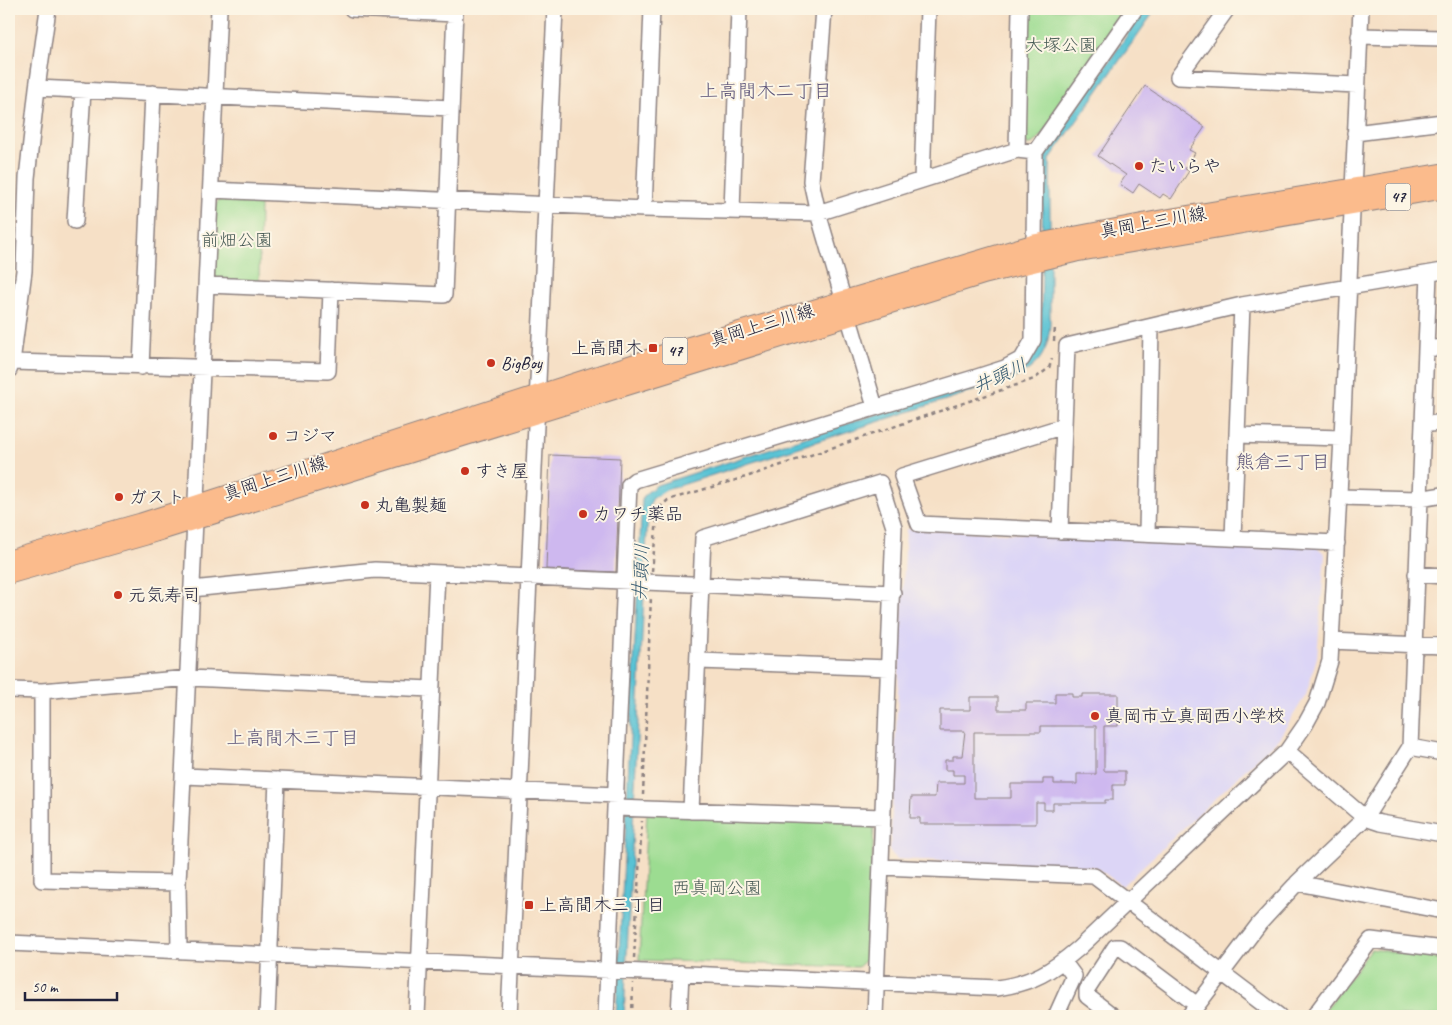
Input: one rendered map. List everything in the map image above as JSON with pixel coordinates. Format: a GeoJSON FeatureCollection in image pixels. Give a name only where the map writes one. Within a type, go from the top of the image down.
{"type":"FeatureCollection","features":[{"type":"Feature","properties":{"kind":"main road","name":"真岡上三川線"},"geometry":{"type":"LineString","coordinates":[[9,560],[132,526],[196,511],[844,308],[1034,253],[1162,236],[1352,196],[1443,172]]}},
{"type":"Feature","properties":{"kind":"main road","name":"真岡上三川線"},"geometry":{"type":"LineString","coordinates":[[1352,196],[1443,189]]}},
{"type":"Feature","properties":{"kind":"main road","name":"真岡上三川線"},"geometry":{"type":"LineString","coordinates":[[9,574],[146,536],[196,511]]}},
{"type":"Feature","properties":{"kind":"street"},"geometry":{"type":"LineString","coordinates":[[48,9],[27,178],[24,271],[11,366],[328,371],[331,290]]}},
{"type":"Feature","properties":{"kind":"street"},"geometry":{"type":"LineString","coordinates":[[179,950],[178,884],[185,776],[218,9]]}},
{"type":"Feature","properties":{"kind":"street"},"geometry":{"type":"LineString","coordinates":[[207,285],[444,295],[455,12],[352,9]]}},
{"type":"Feature","properties":{"kind":"street"},"geometry":{"type":"LineString","coordinates":[[509,1016],[555,9]]}},
{"type":"Feature","properties":{"kind":"street"},"geometry":{"type":"LineString","coordinates":[[644,209],[652,9]]}},
{"type":"Feature","properties":{"kind":"street"},"geometry":{"type":"LineString","coordinates":[[732,211],[739,9]]}},
{"type":"Feature","properties":{"kind":"street"},"geometry":{"type":"LineString","coordinates":[[824,9],[811,181],[844,308],[875,407]]}},
{"type":"Feature","properties":{"kind":"street"},"geometry":{"type":"LineString","coordinates":[[922,180],[928,9]]}},
{"type":"Feature","properties":{"kind":"street"},"geometry":{"type":"LineString","coordinates":[[1017,150],[1020,9]]}},
{"type":"Feature","properties":{"kind":"street"},"geometry":{"type":"LineString","coordinates":[[606,1016],[617,801],[629,485],[635,480],[977,377],[1005,368],[1022,359],[1033,340],[1035,152],[1135,9]]}},
{"type":"Feature","properties":{"kind":"street"},"geometry":{"type":"LineString","coordinates":[[1227,9],[1178,77],[1357,85]]}},
{"type":"Feature","properties":{"kind":"street"},"geometry":{"type":"LineString","coordinates":[[9,943],[997,988],[1029,981],[1046,974],[1128,902],[1287,751],[1305,726],[1317,703],[1330,661],[1332,641],[1361,9]]}},
{"type":"Feature","properties":{"kind":"street"},"geometry":{"type":"LineString","coordinates":[[1359,36],[1443,38]]}},
{"type":"Feature","properties":{"kind":"street"},"geometry":{"type":"LineString","coordinates":[[37,88],[451,108]]}},
{"type":"Feature","properties":{"kind":"street"},"geometry":{"type":"LineString","coordinates":[[75,221],[83,90]]}},
{"type":"Feature","properties":{"kind":"street"},"geometry":{"type":"LineString","coordinates":[[141,367],[153,93]]}},
{"type":"Feature","properties":{"kind":"street"},"geometry":{"type":"LineString","coordinates":[[1355,133],[1443,122]]}},
{"type":"Feature","properties":{"kind":"street"},"geometry":{"type":"LineString","coordinates":[[211,190],[644,209],[818,213],[1017,150],[1035,152]]}},
{"type":"Feature","properties":{"kind":"street"},"geometry":{"type":"LineString","coordinates":[[1060,530],[1067,346],[1242,305],[1436,273],[1426,349],[1410,747],[1366,818],[1297,883],[1259,924],[1193,1011],[1120,947],[1115,947],[1087,990],[1087,996],[1113,1016]]}},
{"type":"Feature","properties":{"kind":"street"},"geometry":{"type":"LineString","coordinates":[[1233,538],[1242,305]]}},
{"type":"Feature","properties":{"kind":"street"},"geometry":{"type":"LineString","coordinates":[[1147,534],[1151,327]]}},
{"type":"Feature","properties":{"kind":"street"},"geometry":{"type":"LineString","coordinates":[[1426,349],[1443,346]]}},
{"type":"Feature","properties":{"kind":"street"},"geometry":{"type":"LineString","coordinates":[[1424,425],[1443,422]]}},
{"type":"Feature","properties":{"kind":"street"},"geometry":{"type":"LineString","coordinates":[[1064,426],[902,476],[919,524],[1337,543]]}},
{"type":"Feature","properties":{"kind":"street"},"geometry":{"type":"LineString","coordinates":[[1237,435],[1342,438]]}},
{"type":"Feature","properties":{"kind":"street"},"geometry":{"type":"LineString","coordinates":[[692,811],[703,538],[880,483],[894,527],[893,593],[875,1016]]}},
{"type":"Feature","properties":{"kind":"street"},"geometry":{"type":"LineString","coordinates":[[1339,497],[1419,499],[1443,495]]}},
{"type":"Feature","properties":{"kind":"street"},"geometry":{"type":"LineString","coordinates":[[192,589],[375,570],[893,593]]}},
{"type":"Feature","properties":{"kind":"street"},"geometry":{"type":"LineString","coordinates":[[417,1016],[437,572]]}},
{"type":"Feature","properties":{"kind":"street"},"geometry":{"type":"LineString","coordinates":[[1416,574],[1443,576]]}},
{"type":"Feature","properties":{"kind":"street"},"geometry":{"type":"LineString","coordinates":[[1332,641],[1443,646]]}},
{"type":"Feature","properties":{"kind":"street"},"geometry":{"type":"LineString","coordinates":[[699,661],[889,668]]}},
{"type":"Feature","properties":{"kind":"street"},"geometry":{"type":"LineString","coordinates":[[9,690],[42,691],[189,678],[431,689]]}},
{"type":"Feature","properties":{"kind":"street"},"geometry":{"type":"LineString","coordinates":[[42,691],[42,880],[178,884]]}},
{"type":"Feature","properties":{"kind":"street"},"geometry":{"type":"LineString","coordinates":[[1410,747],[1443,753]]}},
{"type":"Feature","properties":{"kind":"street"},"geometry":{"type":"LineString","coordinates":[[1287,751],[1366,818],[1380,823],[1443,834]]}},
{"type":"Feature","properties":{"kind":"street"},"geometry":{"type":"LineString","coordinates":[[185,776],[519,792],[617,801],[642,809],[883,817]]}},
{"type":"Feature","properties":{"kind":"street"},"geometry":{"type":"LineString","coordinates":[[267,1016],[277,780]]}},
{"type":"Feature","properties":{"kind":"street"},"geometry":{"type":"LineString","coordinates":[[882,867],[1094,876],[1279,1016]]}},
{"type":"Feature","properties":{"kind":"street"},"geometry":{"type":"LineString","coordinates":[[1297,883],[1443,911]]}},
{"type":"Feature","properties":{"kind":"street"},"geometry":{"type":"LineString","coordinates":[[1314,1016],[1371,940],[1443,949]]}},
{"type":"Feature","properties":{"kind":"street"},"geometry":{"type":"LineString","coordinates":[[1056,1016],[1066,998],[1074,976],[1063,961]]}},
{"type":"Feature","properties":{"kind":"street"},"geometry":{"type":"LineString","coordinates":[[680,1016],[681,973]]}},
{"type":"Feature","properties":{"kind":"path"},"geometry":{"type":"LineString","coordinates":[[1054,345],[1055,327]]}},
{"type":"Feature","properties":{"kind":"path"},"geometry":{"type":"LineString","coordinates":[[632,1016],[651,582],[658,509],[668,500],[749,476],[1034,379],[1049,368],[1054,354]]}},
{"type":"Feature","properties":{"kind":"shaded area","name":"真岡市立真岡西小学校"},"geometry":{"type":"Polygon","coordinates":[[[906,529],[1316,546],[1325,554],[1317,657],[1306,695],[1279,738],[1122,886],[1096,867],[897,859],[890,852],[906,529]]]}},
{"type":"Feature","properties":{"kind":"green space","name":"大塚公園"},"geometry":{"type":"Polygon","coordinates":[[[1026,9],[1119,9],[1122,18],[1038,140],[1028,146],[1022,136],[1026,9]]]}},
{"type":"Feature","properties":{"kind":"green space","name":"前畑公園"},"geometry":{"type":"Polygon","coordinates":[[[221,197],[260,199],[259,282],[218,280],[214,276],[216,204],[221,197]]]}},
{"type":"Feature","properties":{"kind":"green space","name":"西真岡公園"},"geometry":{"type":"Polygon","coordinates":[[[647,812],[869,821],[874,827],[867,959],[858,967],[639,960],[647,812]]]}},
{"type":"Feature","properties":{"kind":"green space"},"geometry":{"type":"Polygon","coordinates":[[[1371,949],[1443,959],[1443,1016],[1321,1016],[1371,949]]]}},
{"type":"Feature","properties":{"kind":"water","name":"井頭川"},"geometry":{"type":"Polygon","coordinates":[[[1145,9],[1156,9],[1050,159],[1050,324],[1045,349],[1042,356],[1032,367],[1017,377],[666,490],[652,499],[648,510],[624,1016],[616,1016],[642,500],[645,494],[657,485],[1014,370],[1041,335],[1043,168],[1046,153],[1145,9]]]}},
{"type":"Feature","properties":{"kind":"building"},"geometry":{"type":"Polygon","coordinates":[[[1145,86],[1205,127],[1189,150],[1195,153],[1185,169],[1189,171],[1171,199],[1163,194],[1160,198],[1139,184],[1133,193],[1120,184],[1126,175],[1098,156],[1145,86]]]}},
{"type":"Feature","properties":{"kind":"building","name":"カワチ薬品"},"geometry":{"type":"Polygon","coordinates":[[[550,455],[620,458],[616,572],[546,569],[550,455]]]}},
{"type":"Feature","properties":{"kind":"building"},"geometry":{"type":"Polygon","coordinates":[[[1055,693],[1072,693],[1072,697],[1082,697],[1082,694],[1118,694],[1118,726],[1104,726],[1104,771],[1125,771],[1125,785],[1113,785],[1113,800],[1105,800],[1105,803],[1053,803],[1053,810],[1044,810],[1044,803],[1036,803],[1036,824],[920,824],[920,818],[910,818],[911,797],[935,797],[936,783],[964,783],[964,775],[953,775],[953,770],[945,770],[945,760],[953,760],[953,756],[962,756],[965,731],[940,731],[940,710],[970,710],[970,697],[998,697],[998,710],[1026,710],[1026,703],[1055,703],[1055,693]],[[1041,726],[1041,732],[974,732],[974,798],[1011,798],[1011,784],[1043,784],[1043,779],[1054,779],[1054,784],[1077,784],[1077,774],[1096,774],[1096,726],[1041,726]]]}},
{"type":"Feature","properties":{"kind":"place","name":"たいらや"},"geometry":{"type":"Point","coordinates":[1139,166]}},
{"type":"Feature","properties":{"kind":"place","name":"上高間木"},"geometry":{"type":"Point","coordinates":[653,348]}},
{"type":"Feature","properties":{"kind":"place","name":"BigBoy"},"geometry":{"type":"Point","coordinates":[491,363]}},
{"type":"Feature","properties":{"kind":"place","name":"コジマ"},"geometry":{"type":"Point","coordinates":[273,436]}},
{"type":"Feature","properties":{"kind":"place","name":"すき屋"},"geometry":{"type":"Point","coordinates":[465,471]}},
{"type":"Feature","properties":{"kind":"place","name":"ガスト"},"geometry":{"type":"Point","coordinates":[119,497]}},
{"type":"Feature","properties":{"kind":"place","name":"丸亀製麺"},"geometry":{"type":"Point","coordinates":[365,505]}},
{"type":"Feature","properties":{"kind":"place","name":"カワチ薬品"},"geometry":{"type":"Point","coordinates":[583,514]}},
{"type":"Feature","properties":{"kind":"place","name":"元気寿司"},"geometry":{"type":"Point","coordinates":[118,595]}},
{"type":"Feature","properties":{"kind":"place","name":"真岡市立真岡西小学校"},"geometry":{"type":"Point","coordinates":[1095,716]}},
{"type":"Feature","properties":{"kind":"place","name":"上高間木三丁目"},"geometry":{"type":"Point","coordinates":[529,905]}},
{"type":"Feature","properties":{"kind":"district","name":"上高間木二丁目"},"geometry":{"type":"Point","coordinates":[766,91]}},
{"type":"Feature","properties":{"kind":"district","name":"熊倉三丁目"},"geometry":{"type":"Point","coordinates":[1283,462]}},
{"type":"Feature","properties":{"kind":"district","name":"上高間木三丁目"},"geometry":{"type":"Point","coordinates":[293,738]}}]}
